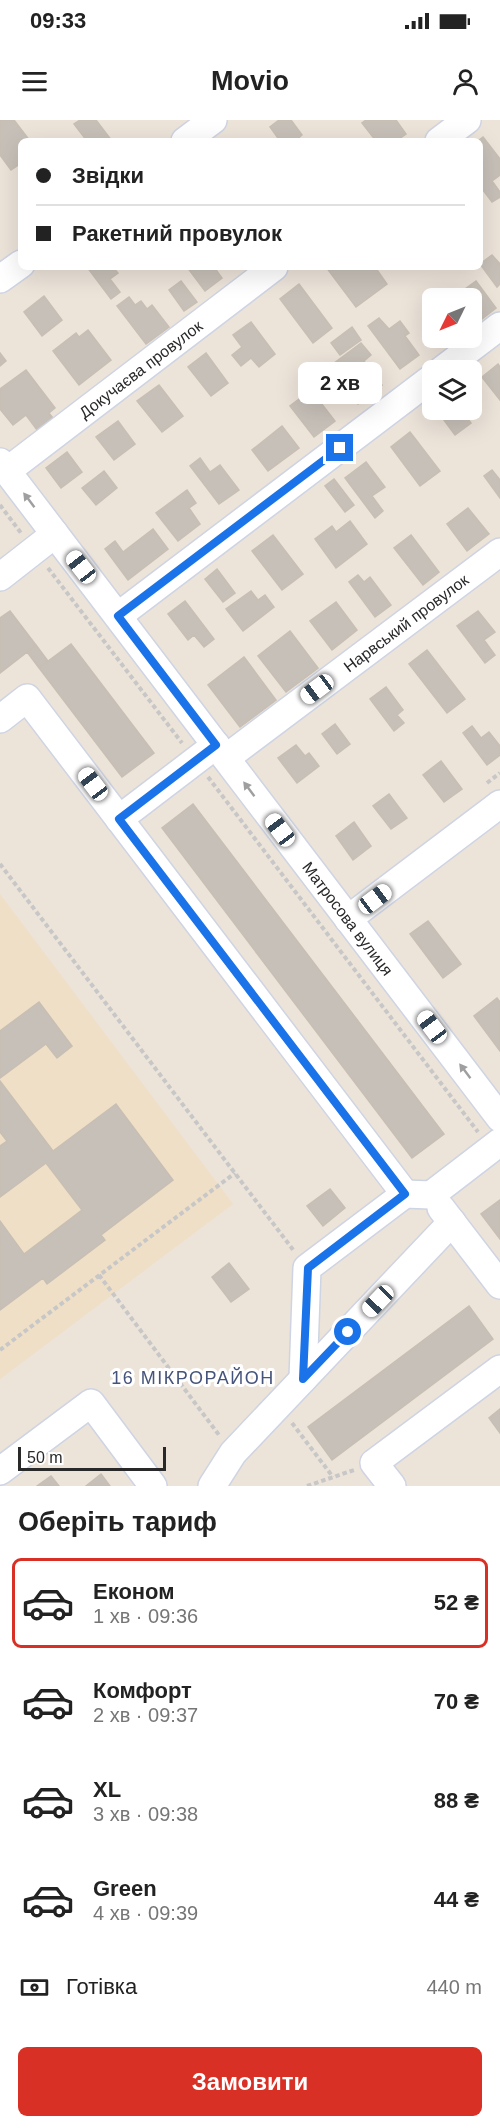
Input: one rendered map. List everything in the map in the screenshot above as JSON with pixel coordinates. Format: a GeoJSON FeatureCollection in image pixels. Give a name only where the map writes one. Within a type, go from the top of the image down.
{"type":"FeatureCollection","features":[{"type":"Feature","properties":{"kind":"street"},"geometry":{"type":"LineString","coordinates":[[189,138],[213,120]]}},
{"type":"Feature","properties":{"kind":"street"},"geometry":{"type":"LineString","coordinates":[[443,138],[466,120]]}},
{"type":"Feature","properties":{"kind":"street"},"geometry":{"type":"LineString","coordinates":[[0,279],[18,266]]}},
{"type":"Feature","properties":{"kind":"street","name":"Докучаєва провулок"},"geometry":{"type":"LineString","coordinates":[[3,466],[270,270]]}},
{"type":"Feature","properties":{"kind":"street"},"geometry":{"type":"LineString","coordinates":[[455,360],[500,326]]}},
{"type":"Feature","properties":{"kind":"street"},"geometry":{"type":"LineString","coordinates":[[118,616],[422,386]]}},
{"type":"Feature","properties":{"kind":"street","name":"Матросова вулиця"},"geometry":{"type":"LineString","coordinates":[[3,466],[45,542],[118,616],[213,755],[348,919],[500,1118]]}},
{"type":"Feature","properties":{"kind":"street"},"geometry":{"type":"LineString","coordinates":[[0,577],[45,542]]}},
{"type":"Feature","properties":{"kind":"street","name":"Нарвський провулок"},"geometry":{"type":"LineString","coordinates":[[119,819],[500,552]]}},
{"type":"Feature","properties":{"kind":"street"},"geometry":{"type":"LineString","coordinates":[[0,719],[27,698],[405,1194]]}},
{"type":"Feature","properties":{"kind":"street"},"geometry":{"type":"LineString","coordinates":[[348,919],[500,804]]}},
{"type":"Feature","properties":{"kind":"street"},"geometry":{"type":"LineString","coordinates":[[303,1379],[308,1268],[405,1194],[431,1195],[496,1146]]}},
{"type":"Feature","properties":{"kind":"street"},"geometry":{"type":"LineString","coordinates":[[431,1195],[500,1285]]}},
{"type":"Feature","properties":{"kind":"street"},"geometry":{"type":"LineString","coordinates":[[212,1486],[232,1453],[452,1222]]}},
{"type":"Feature","properties":{"kind":"street"},"geometry":{"type":"LineString","coordinates":[[392,1486],[374,1463],[500,1369]]}},
{"type":"Feature","properties":{"kind":"street"},"geometry":{"type":"LineString","coordinates":[[0,1471],[92,1403],[153,1486]]}},
{"type":"Feature","properties":{"kind":"path"},"geometry":{"type":"LineString","coordinates":[[0,505],[45,542],[213,755],[496,1146]]}},
{"type":"Feature","properties":{"kind":"path"},"geometry":{"type":"LineString","coordinates":[[0,864],[308,1268]]}},
{"type":"Feature","properties":{"kind":"path"},"geometry":{"type":"LineString","coordinates":[[0,1350],[235,1173]]}},
{"type":"Feature","properties":{"kind":"path"},"geometry":{"type":"LineString","coordinates":[[99,1275],[232,1453]]}},
{"type":"Feature","properties":{"kind":"path"},"geometry":{"type":"LineString","coordinates":[[279,1405],[333,1477]]}},
{"type":"Feature","properties":{"kind":"path"},"geometry":{"type":"LineString","coordinates":[[307,1486],[374,1463]]}},
{"type":"Feature","properties":{"kind":"shaded area"},"geometry":{"type":"Polygon","coordinates":[[[0,894],[233,1204],[0,1379],[0,894]]]}},
{"type":"Feature","properties":{"kind":"building"},"geometry":{"type":"Polygon","coordinates":[[[0,120],[14,120],[28,138],[18,138],[18,165],[11,170],[0,155],[0,120]]]}},
{"type":"Feature","properties":{"kind":"building"},"geometry":{"type":"Polygon","coordinates":[[[80,120],[96,120],[110,138],[85,138],[74,124],[80,120]]]}},
{"type":"Feature","properties":{"kind":"building"},"geometry":{"type":"Polygon","coordinates":[[[279,120],[291,120],[302,135],[298,138],[278,138],[270,127],[279,120]]]}},
{"type":"Feature","properties":{"kind":"building"},"geometry":{"type":"Polygon","coordinates":[[[366,120],[396,120],[406,134],[400,138],[374,138],[362,123],[366,120]]]}},
{"type":"Feature","properties":{"kind":"building"},"geometry":{"type":"Polygon","coordinates":[[[482,138],[500,159],[500,175],[492,181],[500,192],[500,197],[492,202],[483,190],[482,138]]]}},
{"type":"Feature","properties":{"kind":"building"},"geometry":{"type":"Polygon","coordinates":[[[492,255],[500,264],[500,284],[497,287],[483,268],[483,262],[492,255]]]}},
{"type":"Feature","properties":{"kind":"building"},"geometry":{"type":"Polygon","coordinates":[[[89,270],[116,270],[118,273],[110,279],[120,292],[111,299],[89,270]]]}},
{"type":"Feature","properties":{"kind":"building"},"geometry":{"type":"Polygon","coordinates":[[[189,270],[216,270],[222,278],[205,291],[189,270]]]}},
{"type":"Feature","properties":{"kind":"building"},"geometry":{"type":"Polygon","coordinates":[[[328,270],[377,270],[387,284],[356,307],[328,270]]]}},
{"type":"Feature","properties":{"kind":"building"},"geometry":{"type":"Polygon","coordinates":[[[181,281],[197,302],[184,311],[169,290],[181,281]]]}},
{"type":"Feature","properties":{"kind":"building"},"geometry":{"type":"Polygon","coordinates":[[[476,281],[481,288],[466,288],[476,281]]]}},
{"type":"Feature","properties":{"kind":"building"},"geometry":{"type":"Polygon","coordinates":[[[299,284],[332,328],[313,343],[280,299],[299,284]]]}},
{"type":"Feature","properties":{"kind":"building"},"geometry":{"type":"Polygon","coordinates":[[[482,289],[496,308],[482,319],[482,289]]]}},
{"type":"Feature","properties":{"kind":"building"},"geometry":{"type":"Polygon","coordinates":[[[44,296],[62,320],[42,336],[24,312],[44,296]]]}},
{"type":"Feature","properties":{"kind":"building"},"geometry":{"type":"Polygon","coordinates":[[[129,297],[135,305],[141,301],[147,309],[152,305],[169,327],[146,344],[117,306],[129,297]]]}},
{"type":"Feature","properties":{"kind":"building"},"geometry":{"type":"Polygon","coordinates":[[[379,318],[389,329],[400,321],[409,333],[405,336],[419,355],[400,369],[368,326],[379,318]]]}},
{"type":"Feature","properties":{"kind":"building"},"geometry":{"type":"Polygon","coordinates":[[[251,322],[275,354],[259,367],[251,358],[241,366],[232,355],[242,347],[233,335],[251,322]]]}},
{"type":"Feature","properties":{"kind":"building"},"geometry":{"type":"Polygon","coordinates":[[[352,327],[361,340],[340,355],[331,343],[352,327]]]}},
{"type":"Feature","properties":{"kind":"building"},"geometry":{"type":"Polygon","coordinates":[[[88,330],[111,360],[79,385],[53,351],[76,333],[79,337],[88,330]]]}},
{"type":"Feature","properties":{"kind":"building"},"geometry":{"type":"Polygon","coordinates":[[[361,343],[371,355],[364,361],[382,385],[358,404],[329,367],[361,343]]]}},
{"type":"Feature","properties":{"kind":"building"},"geometry":{"type":"Polygon","coordinates":[[[0,353],[6,361],[0,366],[0,353]]]}},
{"type":"Feature","properties":{"kind":"building"},"geometry":{"type":"Polygon","coordinates":[[[206,353],[228,383],[211,396],[188,367],[206,353]]]}},
{"type":"Feature","properties":{"kind":"building"},"geometry":{"type":"Polygon","coordinates":[[[498,364],[500,367],[500,400],[482,377],[498,364]]]}},
{"type":"Feature","properties":{"kind":"building"},"geometry":{"type":"Polygon","coordinates":[[[26,370],[55,408],[49,413],[56,422],[40,434],[26,415],[13,425],[0,409],[0,389],[26,370]]]}},
{"type":"Feature","properties":{"kind":"building"},"geometry":{"type":"Polygon","coordinates":[[[159,385],[183,416],[162,432],[137,401],[159,385]]]}},
{"type":"Feature","properties":{"kind":"building"},"geometry":{"type":"Polygon","coordinates":[[[311,390],[335,421],[314,437],[290,406],[311,390]]]}},
{"type":"Feature","properties":{"kind":"building"},"geometry":{"type":"Polygon","coordinates":[[[444,420],[469,420],[471,423],[455,435],[444,420]]]}},
{"type":"Feature","properties":{"kind":"building"},"geometry":{"type":"Polygon","coordinates":[[[118,421],[135,444],[114,460],[96,437],[118,421]]]}},
{"type":"Feature","properties":{"kind":"building"},"geometry":{"type":"Polygon","coordinates":[[[282,426],[299,448],[268,471],[252,450],[282,426]]]}},
{"type":"Feature","properties":{"kind":"building"},"geometry":{"type":"Polygon","coordinates":[[[410,432],[440,471],[420,486],[391,447],[410,432]]]}},
{"type":"Feature","properties":{"kind":"building"},"geometry":{"type":"Polygon","coordinates":[[[67,452],[82,472],[61,488],[46,468],[67,452]]]}},
{"type":"Feature","properties":{"kind":"building"},"geometry":{"type":"Polygon","coordinates":[[[200,458],[210,472],[220,465],[239,490],[219,504],[190,466],[200,458]]]}},
{"type":"Feature","properties":{"kind":"building"},"geometry":{"type":"Polygon","coordinates":[[[366,462],[385,487],[372,496],[383,511],[375,518],[345,478],[366,462]]]}},
{"type":"Feature","properties":{"kind":"building"},"geometry":{"type":"Polygon","coordinates":[[[492,470],[500,480],[500,498],[484,476],[492,470]]]}},
{"type":"Feature","properties":{"kind":"building"},"geometry":{"type":"Polygon","coordinates":[[[104,471],[117,488],[96,505],[82,488],[104,471]]]}},
{"type":"Feature","properties":{"kind":"building"},"geometry":{"type":"Polygon","coordinates":[[[334,479],[354,505],[345,512],[325,486],[334,479]]]}},
{"type":"Feature","properties":{"kind":"building"},"geometry":{"type":"Polygon","coordinates":[[[187,490],[196,503],[189,508],[200,524],[178,541],[156,513],[187,490]]]}},
{"type":"Feature","properties":{"kind":"building"},"geometry":{"type":"Polygon","coordinates":[[[468,508],[489,534],[467,551],[447,524],[468,508]]]}},
{"type":"Feature","properties":{"kind":"building"},"geometry":{"type":"Polygon","coordinates":[[[350,521],[367,544],[336,568],[315,539],[332,526],[336,532],[350,521]]]}},
{"type":"Feature","properties":{"kind":"building"},"geometry":{"type":"Polygon","coordinates":[[[153,529],[168,549],[128,580],[105,549],[115,541],[123,552],[153,529]]]}},
{"type":"Feature","properties":{"kind":"building"},"geometry":{"type":"Polygon","coordinates":[[[273,535],[303,574],[282,590],[252,551],[273,535]]]}},
{"type":"Feature","properties":{"kind":"building"},"geometry":{"type":"Polygon","coordinates":[[[411,535],[439,572],[423,585],[394,548],[411,535]]]}},
{"type":"Feature","properties":{"kind":"building"},"geometry":{"type":"Polygon","coordinates":[[[217,569],[235,593],[223,602],[205,579],[217,569]]]}},
{"type":"Feature","properties":{"kind":"building"},"geometry":{"type":"Polygon","coordinates":[[[358,575],[364,582],[370,577],[391,605],[375,617],[349,582],[358,575]]]}},
{"type":"Feature","properties":{"kind":"building"},"geometry":{"type":"Polygon","coordinates":[[[251,591],[258,600],[265,595],[274,607],[243,631],[226,609],[251,591]]]}},
{"type":"Feature","properties":{"kind":"building"},"geometry":{"type":"Polygon","coordinates":[[[185,601],[214,639],[204,647],[194,635],[188,640],[168,614],[185,601]]]}},
{"type":"Feature","properties":{"kind":"building"},"geometry":{"type":"Polygon","coordinates":[[[336,602],[357,630],[332,650],[310,621],[336,602]]]}},
{"type":"Feature","properties":{"kind":"building"},"geometry":{"type":"Polygon","coordinates":[[[10,611],[36,645],[0,673],[0,618],[10,611]]]}},
{"type":"Feature","properties":{"kind":"building"},"geometry":{"type":"Polygon","coordinates":[[[478,611],[495,632],[484,640],[495,655],[485,663],[457,626],[478,611]]]}},
{"type":"Feature","properties":{"kind":"building"},"geometry":{"type":"Polygon","coordinates":[[[290,631],[318,668],[286,692],[258,656],[290,631]]]}},
{"type":"Feature","properties":{"kind":"building"},"geometry":{"type":"Polygon","coordinates":[[[71,644],[154,753],[122,777],[39,668],[71,644]]]}},
{"type":"Feature","properties":{"kind":"building"},"geometry":{"type":"Polygon","coordinates":[[[36,645],[48,661],[39,668],[27,652],[36,645]]]}},
{"type":"Feature","properties":{"kind":"building"},"geometry":{"type":"Polygon","coordinates":[[[427,650],[465,699],[447,713],[409,664],[427,650]]]}},
{"type":"Feature","properties":{"kind":"building"},"geometry":{"type":"Polygon","coordinates":[[[244,657],[276,700],[240,727],[208,685],[244,657]]]}},
{"type":"Feature","properties":{"kind":"building"},"geometry":{"type":"Polygon","coordinates":[[[386,687],[403,710],[397,715],[404,723],[394,731],[370,699],[386,687]]]}},
{"type":"Feature","properties":{"kind":"building"},"geometry":{"type":"Polygon","coordinates":[[[335,724],[350,744],[337,754],[322,734],[335,724]]]}},
{"type":"Feature","properties":{"kind":"building"},"geometry":{"type":"Polygon","coordinates":[[[472,726],[481,738],[489,732],[500,746],[500,755],[487,765],[463,733],[472,726]]]}},
{"type":"Feature","properties":{"kind":"building"},"geometry":{"type":"Polygon","coordinates":[[[296,745],[305,756],[309,753],[319,766],[297,783],[278,758],[296,745]]]}},
{"type":"Feature","properties":{"kind":"building"},"geometry":{"type":"Polygon","coordinates":[[[441,761],[462,789],[444,802],[423,775],[441,761]]]}},
{"type":"Feature","properties":{"kind":"building"},"geometry":{"type":"Polygon","coordinates":[[[389,794],[407,818],[391,829],[373,806],[389,794]]]}},
{"type":"Feature","properties":{"kind":"building"},"geometry":{"type":"Polygon","coordinates":[[[193,804],[444,1134],[412,1158],[162,828],[193,804]]]}},
{"type":"Feature","properties":{"kind":"building"},"geometry":{"type":"Polygon","coordinates":[[[354,822],[371,846],[353,860],[336,836],[354,822]]]}},
{"type":"Feature","properties":{"kind":"building"},"geometry":{"type":"Polygon","coordinates":[[[428,921],[461,964],[443,978],[410,934],[428,921]]]}},
{"type":"Feature","properties":{"kind":"building"},"geometry":{"type":"Polygon","coordinates":[[[497,998],[500,1002],[500,1051],[474,1016],[497,998]]]}},
{"type":"Feature","properties":{"kind":"building"},"geometry":{"type":"Polygon","coordinates":[[[39,1002],[72,1046],[57,1058],[46,1044],[0,1078],[0,1031],[39,1002]]]}},
{"type":"Feature","properties":{"kind":"building"},"geometry":{"type":"Polygon","coordinates":[[[0,1081],[53,1151],[116,1104],[173,1180],[101,1235],[105,1240],[47,1284],[43,1278],[0,1310],[0,1221],[24,1254],[82,1210],[46,1163],[0,1197],[0,1146],[7,1141],[0,1132],[0,1081]]]}},
{"type":"Feature","properties":{"kind":"building"},"geometry":{"type":"Polygon","coordinates":[[[330,1189],[345,1208],[323,1226],[307,1206],[330,1189]]]}},
{"type":"Feature","properties":{"kind":"building"},"geometry":{"type":"Polygon","coordinates":[[[500,1200],[500,1239],[481,1214],[500,1200]]]}},
{"type":"Feature","properties":{"kind":"building"},"geometry":{"type":"Polygon","coordinates":[[[229,1263],[249,1289],[231,1302],[212,1277],[229,1263]]]}},
{"type":"Feature","properties":{"kind":"building"},"geometry":{"type":"Polygon","coordinates":[[[469,1306],[493,1339],[332,1460],[308,1427],[469,1306]]]}},
{"type":"Feature","properties":{"kind":"building"},"geometry":{"type":"Polygon","coordinates":[[[500,1409],[500,1433],[489,1418],[500,1409]]]}},
{"type":"Feature","properties":{"kind":"building"},"geometry":{"type":"Polygon","coordinates":[[[101,1474],[110,1486],[86,1486],[101,1474]]]}},
{"type":"Feature","properties":{"kind":"building"},"geometry":{"type":"Polygon","coordinates":[[[51,1476],[59,1486],[37,1486],[51,1476]]]}},
{"type":"Feature","properties":{"kind":"district","name":"16 МІКРОРАЙОН"},"geometry":{"type":"Point","coordinates":[193,1378]}},
{"type":"Feature","properties":{"kind":"route"},"geometry":{"type":"LineString","coordinates":[[340,448],[118,616],[216,745],[119,819],[405,1194],[308,1268],[303,1379],[348,1332]]}}]}
